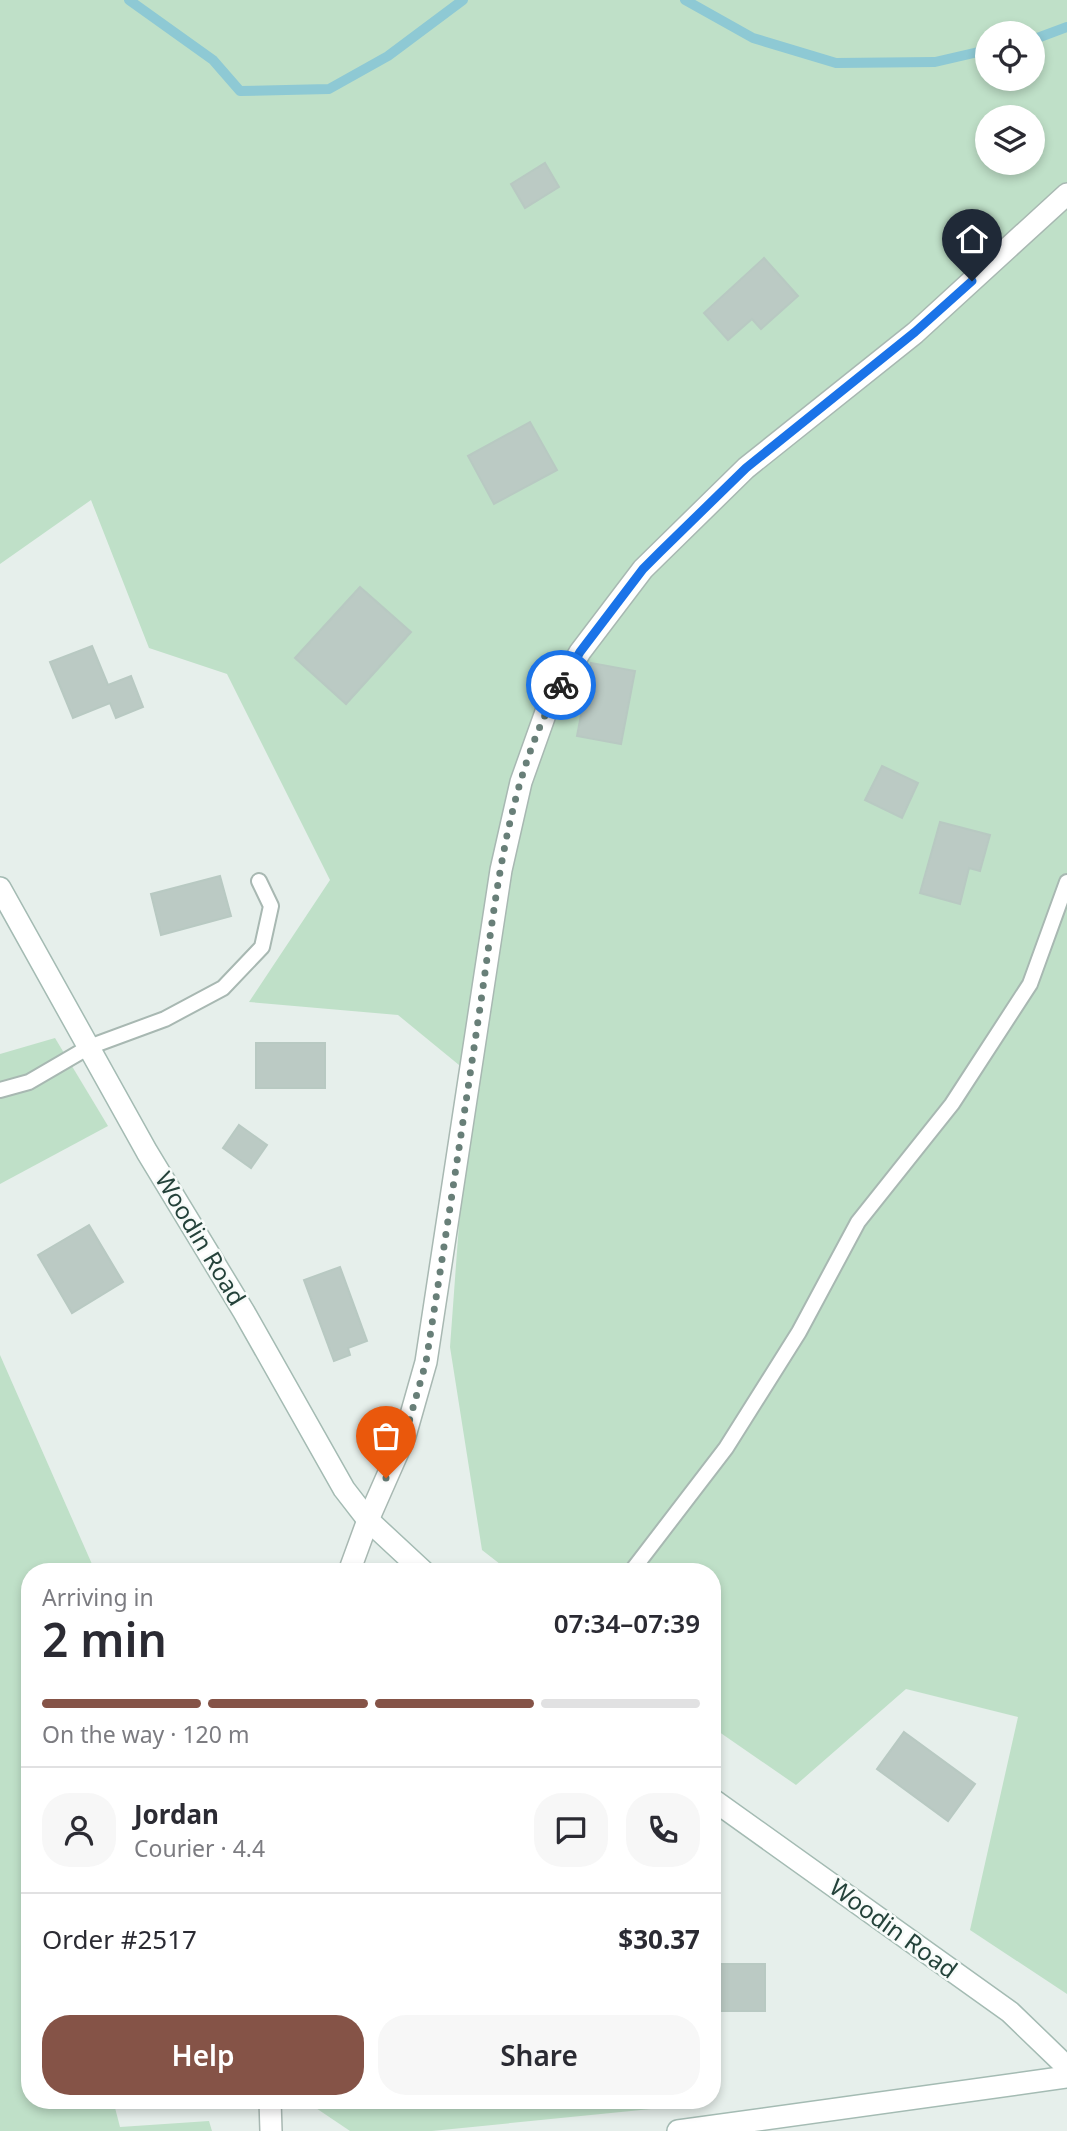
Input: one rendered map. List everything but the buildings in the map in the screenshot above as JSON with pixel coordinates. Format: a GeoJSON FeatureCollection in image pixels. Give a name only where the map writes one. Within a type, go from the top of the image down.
{"type":"FeatureCollection","features":[{"type":"Feature","properties":{"kind":"street"},"geometry":{"type":"LineString","coordinates":[[352,1563],[405,1436],[426,1362],[500,870],[521,782],[547,709],[580,652],[643,569],[746,468],[915,332],[1067,194]]}},
{"type":"Feature","properties":{"kind":"street","name":"Woodin Road"},"geometry":{"type":"LineString","coordinates":[[0,888],[147,1152],[251,1323],[344,1489],[368,1520],[414,1563]]}},
{"type":"Feature","properties":{"kind":"street","name":"Woodin Road"},"geometry":{"type":"LineString","coordinates":[[721,1805],[1010,2012],[1067,2067]]}},
{"type":"Feature","properties":{"kind":"street"},"geometry":{"type":"LineString","coordinates":[[678,2131],[1067,2077]]}},
{"type":"Feature","properties":{"kind":"street"},"geometry":{"type":"LineString","coordinates":[[270,2109],[271,2131]]}},
{"type":"Feature","properties":{"kind":"lane"},"geometry":{"type":"LineString","coordinates":[[0,1090],[29,1082],[89,1047],[165,1019],[223,988],[262,947],[271,906],[259,881]]}},
{"type":"Feature","properties":{"kind":"lane"},"geometry":{"type":"LineString","coordinates":[[638,1563],[726,1448],[799,1332],[858,1222],[952,1104],[1030,984],[1067,882]]}},
{"type":"Feature","properties":{"kind":"green space"},"geometry":{"type":"Polygon","coordinates":[[[0,0],[1067,0],[1067,1994],[970,1930],[1018,1717],[906,1689],[796,1785],[721,1733],[721,1563],[499,1563],[482,1550],[450,1347],[470,1074],[398,1015],[249,1002],[330,880],[227,674],[149,648],[91,500],[0,564],[0,0]]]}},
{"type":"Feature","properties":{"kind":"green space"},"geometry":{"type":"Polygon","coordinates":[[[55,1038],[108,1126],[0,1184],[0,1054],[55,1038]]]}},
{"type":"Feature","properties":{"kind":"green space"},"geometry":{"type":"Polygon","coordinates":[[[0,1355],[91,1563],[21,1563],[21,2109],[115,2109],[120,2127],[209,2121],[212,2131],[0,2131],[0,1355]]]}},
{"type":"Feature","properties":{"kind":"green space"},"geometry":{"type":"Polygon","coordinates":[[[317,2109],[651,2109],[432,2131],[350,2131],[317,2109]]]}},
{"type":"Feature","properties":{"kind":"waterway"},"geometry":{"type":"LineString","coordinates":[[129,0],[213,60],[240,91],[329,89],[388,56],[463,0]]}},
{"type":"Feature","properties":{"kind":"waterway"},"geometry":{"type":"LineString","coordinates":[[685,0],[753,38],[836,63],[935,62],[975,53]]}},
{"type":"Feature","properties":{"kind":"waterway"},"geometry":{"type":"LineString","coordinates":[[1045,35],[1067,27]]}},
{"type":"Feature","properties":{"kind":"way so far"},"geometry":{"type":"LineString","coordinates":[[386,1478],[405,1436],[426,1362],[500,870],[521,782],[547,709],[561,685]]}},
{"type":"Feature","properties":{"kind":"route"},"geometry":{"type":"LineString","coordinates":[[561,685],[580,652],[643,569],[660,552],[746,468],[915,332],[972,281]]}}]}
